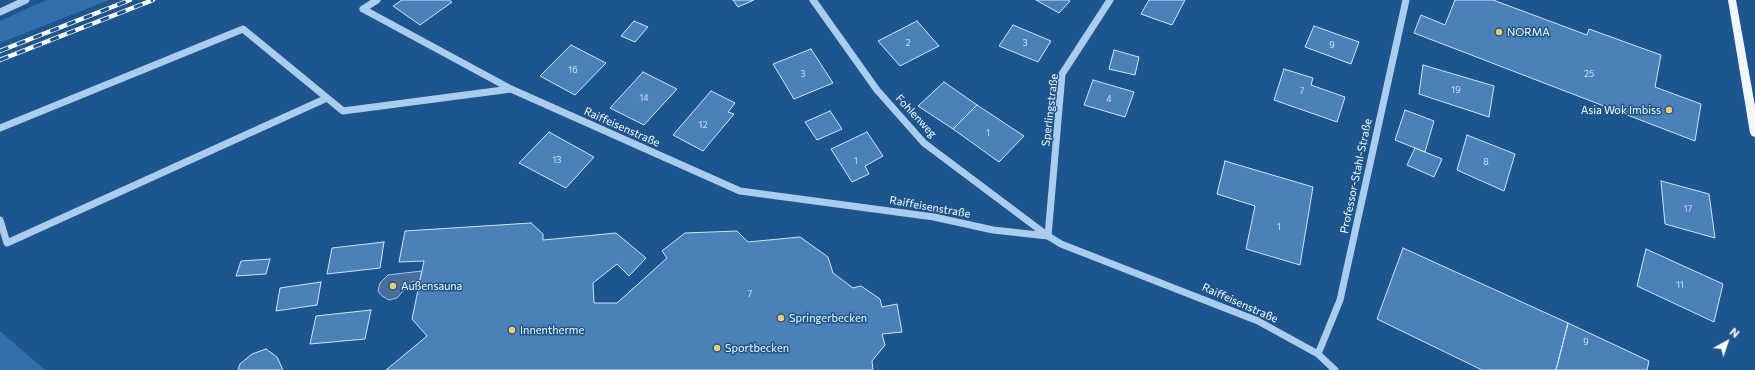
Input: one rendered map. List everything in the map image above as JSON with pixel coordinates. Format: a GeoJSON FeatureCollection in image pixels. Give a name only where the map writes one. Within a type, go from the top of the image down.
{"type":"FeatureCollection","features":[{"type":"Feature","properties":{"kind":"main road"},"geometry":{"type":"LineString","coordinates":[[1732,0],[1755,133]]}},
{"type":"Feature","properties":{"kind":"street"},"geometry":{"type":"LineString","coordinates":[[0,12],[26,0]]}},
{"type":"Feature","properties":{"kind":"street","name":"Raiffeisenstraße"},"geometry":{"type":"LineString","coordinates":[[377,0],[363,9],[511,89],[740,191],[934,217],[993,230],[1048,236],[1061,244],[1258,320],[1318,354],[1335,370]]}},
{"type":"Feature","properties":{"kind":"street","name":"Fohlenweg"},"geometry":{"type":"LineString","coordinates":[[813,0],[877,90],[924,143],[1048,236]]}},
{"type":"Feature","properties":{"kind":"street","name":"Sperlingstraße"},"geometry":{"type":"LineString","coordinates":[[1048,236],[1062,74],[1110,0]]}},
{"type":"Feature","properties":{"kind":"street","name":"Professor-Stahl-Straße"},"geometry":{"type":"LineString","coordinates":[[1318,354],[1340,300],[1406,0]]}},
{"type":"Feature","properties":{"kind":"street"},"geometry":{"type":"LineString","coordinates":[[0,128],[243,29],[343,111],[511,89]]}},
{"type":"Feature","properties":{"kind":"street"},"geometry":{"type":"LineString","coordinates":[[0,220],[7,243],[327,98]]}},
{"type":"Feature","properties":{"kind":"shaded area"},"geometry":{"type":"Polygon","coordinates":[[[46,0],[109,0],[0,43],[0,21],[46,0]]]}},
{"type":"Feature","properties":{"kind":"shaded area","name":"Außensauna"},"geometry":{"type":"Polygon","coordinates":[[[422,271],[420,280],[411,282],[397,298],[389,300],[382,296],[378,291],[380,283],[388,275],[422,271]]]}},
{"type":"Feature","properties":{"kind":"shaded area"},"geometry":{"type":"Polygon","coordinates":[[[0,331],[45,370],[0,370],[0,331]]]}},
{"type":"Feature","properties":{"kind":"building"},"geometry":{"type":"Polygon","coordinates":[[[402,0],[449,0],[452,2],[420,25],[393,6],[402,0]]]}},
{"type":"Feature","properties":{"kind":"building"},"geometry":{"type":"Polygon","coordinates":[[[733,0],[754,0],[738,7],[733,0]]]}},
{"type":"Feature","properties":{"kind":"building"},"geometry":{"type":"Polygon","coordinates":[[[1036,0],[1068,0],[1070,1],[1059,13],[1036,0]]]}},
{"type":"Feature","properties":{"kind":"building"},"geometry":{"type":"Polygon","coordinates":[[[1149,0],[1185,0],[1172,25],[1141,14],[1149,0]]]}},
{"type":"Feature","properties":{"kind":"building"},"geometry":{"type":"Polygon","coordinates":[[[1455,0],[1493,0],[1587,35],[1589,29],[1661,55],[1655,87],[1701,104],[1695,141],[1414,33],[1421,15],[1445,25],[1455,0]]]}},
{"type":"Feature","properties":{"kind":"building"},"geometry":{"type":"Polygon","coordinates":[[[634,21],[648,27],[635,42],[621,36],[634,21]]]}},
{"type":"Feature","properties":{"kind":"building"},"geometry":{"type":"Polygon","coordinates":[[[917,21],[939,46],[900,66],[878,41],[917,21]]]}},
{"type":"Feature","properties":{"kind":"building"},"geometry":{"type":"Polygon","coordinates":[[[1013,25],[1051,41],[1038,62],[999,46],[1013,25]]]}},
{"type":"Feature","properties":{"kind":"building"},"geometry":{"type":"Polygon","coordinates":[[[1314,26],[1359,42],[1351,64],[1305,47],[1314,26]]]}},
{"type":"Feature","properties":{"kind":"building"},"geometry":{"type":"Polygon","coordinates":[[[571,45],[606,63],[575,95],[540,76],[571,45]]]}},
{"type":"Feature","properties":{"kind":"building"},"geometry":{"type":"Polygon","coordinates":[[[811,49],[833,83],[794,99],[773,64],[811,49]]]}},
{"type":"Feature","properties":{"kind":"building"},"geometry":{"type":"Polygon","coordinates":[[[1114,50],[1139,57],[1135,75],[1109,69],[1114,50]]]}},
{"type":"Feature","properties":{"kind":"building"},"geometry":{"type":"Polygon","coordinates":[[[1423,65],[1494,86],[1489,117],[1419,94],[1423,65]]]}},
{"type":"Feature","properties":{"kind":"building"},"geometry":{"type":"Polygon","coordinates":[[[1284,69],[1313,78],[1311,85],[1345,97],[1337,122],[1274,100],[1284,69]]]}},
{"type":"Feature","properties":{"kind":"building"},"geometry":{"type":"Polygon","coordinates":[[[643,72],[677,89],[644,125],[610,108],[643,72]]]}},
{"type":"Feature","properties":{"kind":"building"},"geometry":{"type":"Polygon","coordinates":[[[1093,80],[1134,92],[1125,117],[1084,105],[1093,80]]]}},
{"type":"Feature","properties":{"kind":"building"},"geometry":{"type":"Polygon","coordinates":[[[944,82],[977,105],[953,129],[918,106],[944,82]]]}},
{"type":"Feature","properties":{"kind":"building"},"geometry":{"type":"Polygon","coordinates":[[[711,91],[735,103],[728,112],[734,114],[703,151],[673,135],[711,91]]]}},
{"type":"Feature","properties":{"kind":"building"},"geometry":{"type":"Polygon","coordinates":[[[977,105],[1024,136],[999,162],[953,129],[977,105]]]}},
{"type":"Feature","properties":{"kind":"building"},"geometry":{"type":"Polygon","coordinates":[[[1405,110],[1434,121],[1425,152],[1395,140],[1405,110]]]}},
{"type":"Feature","properties":{"kind":"building"},"geometry":{"type":"Polygon","coordinates":[[[830,111],[842,129],[817,140],[805,122],[830,111]]]}},
{"type":"Feature","properties":{"kind":"building"},"geometry":{"type":"Polygon","coordinates":[[[549,132],[594,157],[566,188],[519,163],[549,132]]]}},
{"type":"Feature","properties":{"kind":"building"},"geometry":{"type":"Polygon","coordinates":[[[867,132],[883,156],[865,166],[869,174],[852,182],[831,149],[867,132]]]}},
{"type":"Feature","properties":{"kind":"building"},"geometry":{"type":"Polygon","coordinates":[[[1467,135],[1515,154],[1504,191],[1457,170],[1467,135]]]}},
{"type":"Feature","properties":{"kind":"building"},"geometry":{"type":"Polygon","coordinates":[[[1415,148],[1442,159],[1434,177],[1407,165],[1415,148]]]}},
{"type":"Feature","properties":{"kind":"building"},"geometry":{"type":"Polygon","coordinates":[[[1225,161],[1313,187],[1300,265],[1246,249],[1255,206],[1217,194],[1225,161]]]}},
{"type":"Feature","properties":{"kind":"building"},"geometry":{"type":"Polygon","coordinates":[[[1661,181],[1709,194],[1715,238],[1665,224],[1661,181]]]}},
{"type":"Feature","properties":{"kind":"building"},"geometry":{"type":"Polygon","coordinates":[[[531,223],[543,234],[543,240],[616,233],[646,258],[629,276],[617,264],[593,283],[594,303],[617,303],[667,258],[662,251],[685,233],[737,231],[748,242],[800,237],[828,257],[833,273],[853,288],[861,286],[880,299],[882,307],[897,304],[902,332],[882,334],[885,345],[872,361],[873,370],[386,370],[427,336],[412,319],[424,261],[399,262],[405,231],[531,223]]]}},
{"type":"Feature","properties":{"kind":"building"},"geometry":{"type":"Polygon","coordinates":[[[384,242],[380,268],[327,274],[332,248],[384,242]]]}},
{"type":"Feature","properties":{"kind":"building"},"geometry":{"type":"Polygon","coordinates":[[[1403,248],[1568,323],[1556,370],[1482,370],[1377,319],[1403,248]]]}},
{"type":"Feature","properties":{"kind":"building"},"geometry":{"type":"Polygon","coordinates":[[[1646,249],[1723,284],[1714,322],[1637,286],[1646,249]]]}},
{"type":"Feature","properties":{"kind":"building"},"geometry":{"type":"Polygon","coordinates":[[[270,259],[266,274],[236,276],[241,261],[270,259]]]}},
{"type":"Feature","properties":{"kind":"building"},"geometry":{"type":"Polygon","coordinates":[[[321,282],[317,305],[276,311],[280,288],[321,282]]]}},
{"type":"Feature","properties":{"kind":"building"},"geometry":{"type":"Polygon","coordinates":[[[371,310],[365,339],[310,344],[316,316],[371,310]]]}},
{"type":"Feature","properties":{"kind":"building"},"geometry":{"type":"Polygon","coordinates":[[[1568,323],[1649,361],[1647,370],[1556,370],[1568,323]]]}},
{"type":"Feature","properties":{"kind":"building"},"geometry":{"type":"Polygon","coordinates":[[[266,349],[277,357],[283,370],[238,370],[240,364],[252,354],[266,349]]]}},
{"type":"Feature","properties":{"kind":"railway"},"geometry":{"type":"LineString","coordinates":[[0,51],[130,0]]}},
{"type":"Feature","properties":{"kind":"railway"},"geometry":{"type":"LineString","coordinates":[[0,60],[153,0]]}},
{"type":"Feature","properties":{"kind":"place","name":"NORMA"},"geometry":{"type":"Point","coordinates":[1499,32]}},
{"type":"Feature","properties":{"kind":"place","name":"Asia Wok Imbiss"},"geometry":{"type":"Point","coordinates":[1669,110]}},
{"type":"Feature","properties":{"kind":"place","name":"Außensauna"},"geometry":{"type":"Point","coordinates":[393,286]}},
{"type":"Feature","properties":{"kind":"place","name":"Springerbecken"},"geometry":{"type":"Point","coordinates":[781,318]}},
{"type":"Feature","properties":{"kind":"place","name":"Innentherme"},"geometry":{"type":"Point","coordinates":[512,330]}},
{"type":"Feature","properties":{"kind":"place","name":"Sportbecken"},"geometry":{"type":"Point","coordinates":[717,348]}}]}
